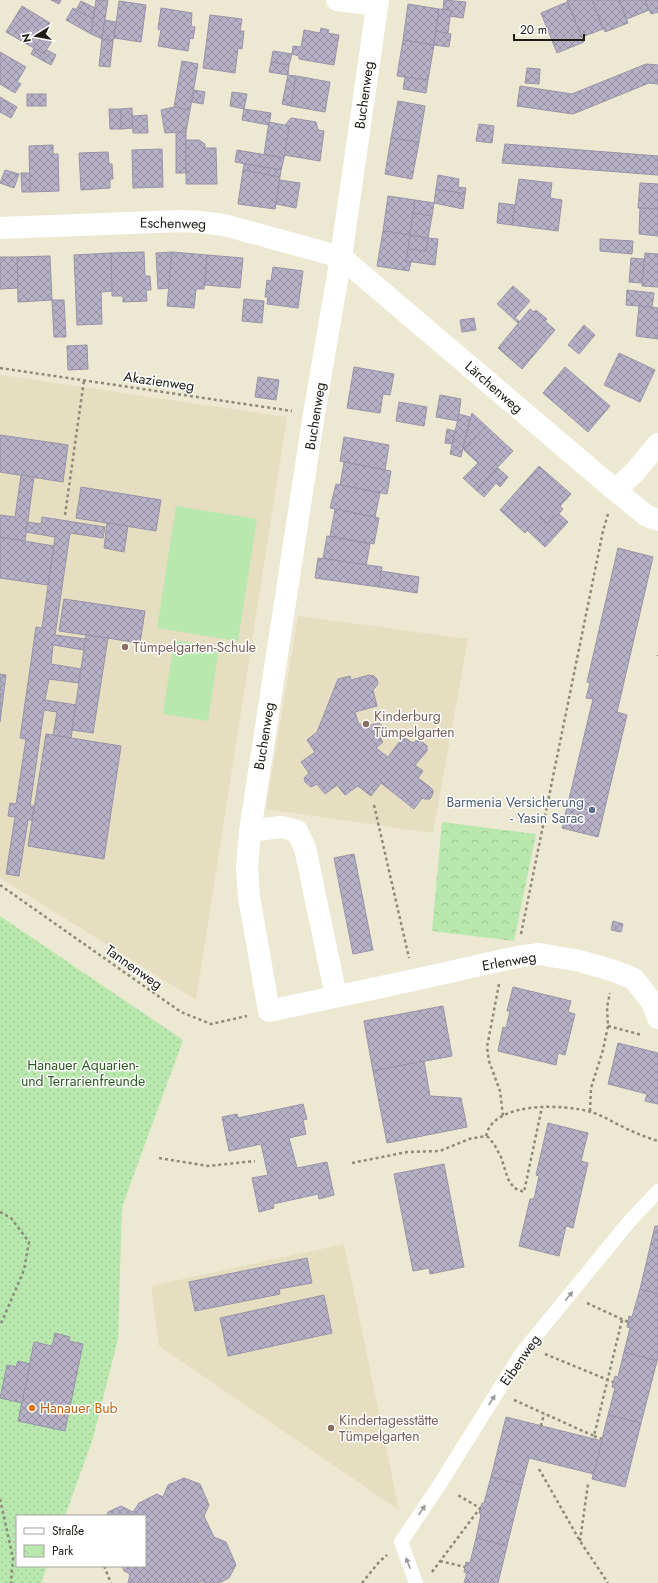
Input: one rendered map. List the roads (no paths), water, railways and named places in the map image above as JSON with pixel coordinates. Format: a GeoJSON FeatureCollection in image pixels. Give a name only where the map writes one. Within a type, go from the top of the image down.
{"type":"FeatureCollection","features":[{"type":"Feature","properties":{"kind":"street"},"geometry":{"type":"LineString","coordinates":[[337,0],[378,2]]}},
{"type":"Feature","properties":{"kind":"street","name":"Buchenweg"},"geometry":{"type":"LineString","coordinates":[[336,996],[269,1011],[249,897],[247,868],[250,831],[314,414],[341,257],[378,2]]}},
{"type":"Feature","properties":{"kind":"street","name":"Eschenweg"},"geometry":{"type":"LineString","coordinates":[[0,228],[181,221],[200,222],[224,225],[341,257]]}},
{"type":"Feature","properties":{"kind":"street","name":"Lärchenweg"},"geometry":{"type":"LineString","coordinates":[[341,257],[615,490],[652,518]]}},
{"type":"Feature","properties":{"kind":"street"},"geometry":{"type":"LineString","coordinates":[[615,490],[634,473],[658,444]]}},
{"type":"Feature","properties":{"kind":"street"},"geometry":{"type":"LineString","coordinates":[[250,831],[281,827],[297,831],[305,848],[336,996]]}},
{"type":"Feature","properties":{"kind":"street","name":"Erlenweg"},"geometry":{"type":"LineString","coordinates":[[336,996],[510,958],[539,954],[558,956],[580,961],[614,971],[634,979],[652,1002],[653,1026]]}},
{"type":"Feature","properties":{"kind":"lane","name":"Eibenweg"},"geometry":{"type":"LineString","coordinates":[[423,1580],[401,1542],[440,1484],[527,1347],[628,1223],[658,1191]]}},
{"type":"Feature","properties":{"kind":"place","name":"Tümpelgarten-Schule"},"geometry":{"type":"Point","coordinates":[125,647]}},
{"type":"Feature","properties":{"kind":"place","name":"Kinderburg Tümpelgarten"},"geometry":{"type":"Point","coordinates":[366,724]}},
{"type":"Feature","properties":{"kind":"place","name":"Barmenia Versicherung - Yasin Sarac"},"geometry":{"type":"Point","coordinates":[592,810]}},
{"type":"Feature","properties":{"kind":"place","name":"Hanauer Bub"},"geometry":{"type":"Point","coordinates":[32,1408]}},
{"type":"Feature","properties":{"kind":"place","name":"Kindertagesstätte Tümpelgarten"},"geometry":{"type":"Point","coordinates":[331,1428]}},
{"type":"Feature","properties":{"kind":"park label","name":"Hanauer Aquarien- und Terrarienfreunde"},"geometry":{"type":"Point","coordinates":[83,1074]}}]}
